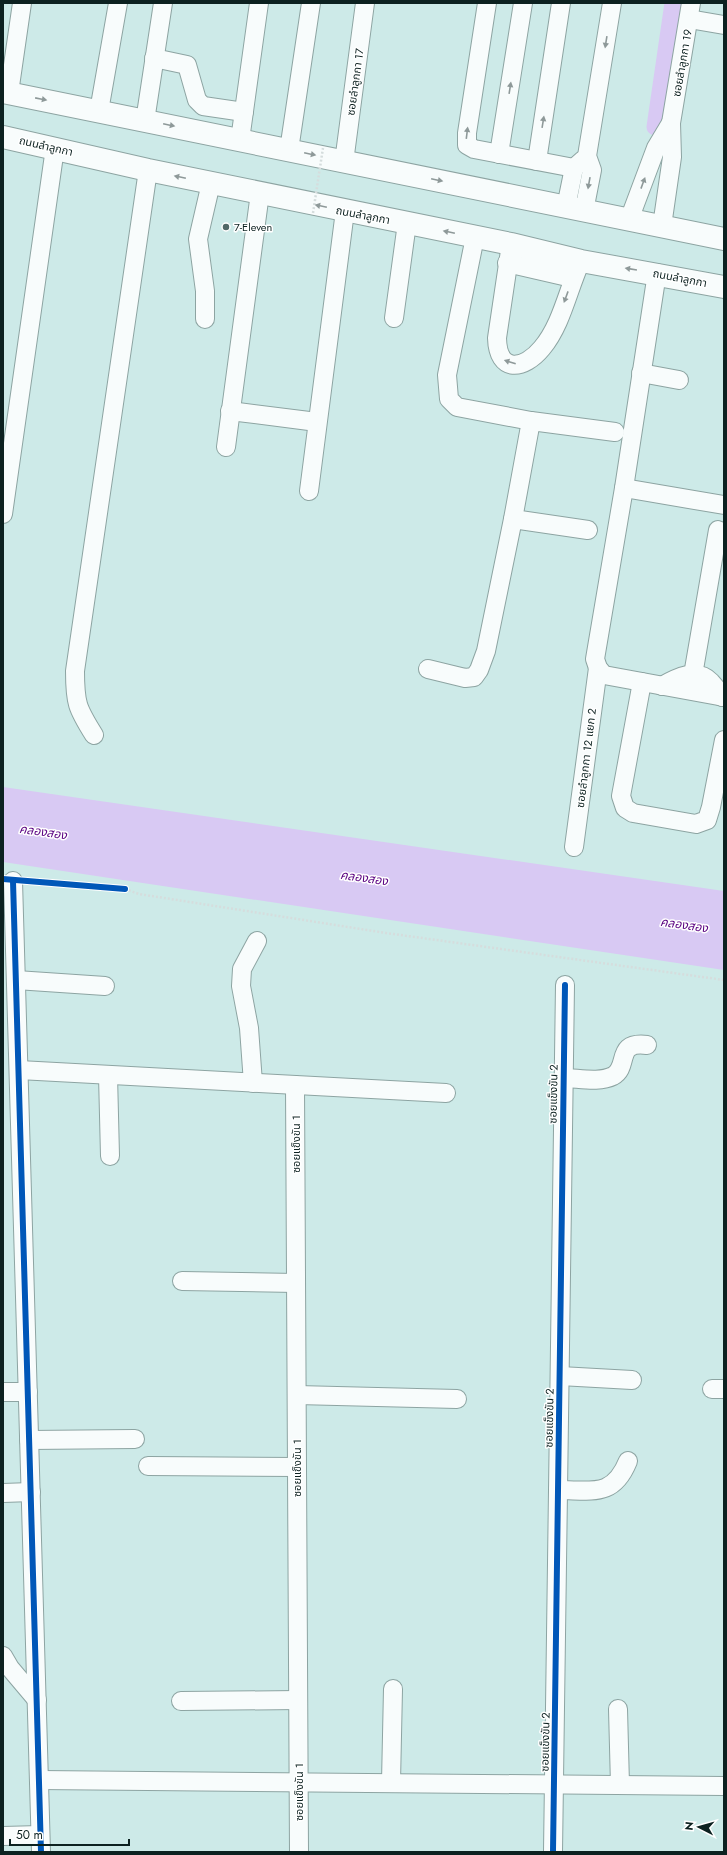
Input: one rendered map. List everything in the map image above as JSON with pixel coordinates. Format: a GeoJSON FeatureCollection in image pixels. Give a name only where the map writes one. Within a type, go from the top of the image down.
{"type":"FeatureCollection","features":[{"type":"Feature","properties":{"kind":"main road"},"geometry":{"type":"LineString","coordinates":[[6,92],[724,239]]}},
{"type":"Feature","properties":{"kind":"main road","name":"ถนนลำลูกกา"},"geometry":{"type":"LineString","coordinates":[[3,137],[148,170],[475,237],[509,253],[577,270],[657,273],[724,286]]}},
{"type":"Feature","properties":{"kind":"street"},"geometry":{"type":"LineString","coordinates":[[6,92],[22,3]]}},
{"type":"Feature","properties":{"kind":"street"},"geometry":{"type":"LineString","coordinates":[[99,111],[118,3]]}},
{"type":"Feature","properties":{"kind":"street"},"geometry":{"type":"LineString","coordinates":[[144,121],[162,3]]}},
{"type":"Feature","properties":{"kind":"street"},"geometry":{"type":"LineString","coordinates":[[240,140],[259,3]]}},
{"type":"Feature","properties":{"kind":"street"},"geometry":{"type":"LineString","coordinates":[[289,150],[311,3]]}},
{"type":"Feature","properties":{"kind":"street","name":"ซอยลำลูกกา 17"},"geometry":{"type":"LineString","coordinates":[[344,162],[365,3]]}},
{"type":"Feature","properties":{"kind":"street"},"geometry":{"type":"LineString","coordinates":[[487,3],[466,141],[469,148],[574,168]]}},
{"type":"Feature","properties":{"kind":"street"},"geometry":{"type":"LineString","coordinates":[[499,154],[523,3]]}},
{"type":"Feature","properties":{"kind":"street"},"geometry":{"type":"LineString","coordinates":[[536,161],[561,3]]}},
{"type":"Feature","properties":{"kind":"street"},"geometry":{"type":"LineString","coordinates":[[575,209],[592,170],[587,156],[612,3]]}},
{"type":"Feature","properties":{"kind":"street"},"geometry":{"type":"LineString","coordinates":[[690,11],[724,25]]}},
{"type":"Feature","properties":{"kind":"street","name":"ซอยลำลูกกา 19"},"geometry":{"type":"LineString","coordinates":[[671,123],[690,11]]}},
{"type":"Feature","properties":{"kind":"street"},"geometry":{"type":"LineString","coordinates":[[154,58],[187,65],[197,100],[203,106],[244,112]]}},
{"type":"Feature","properties":{"kind":"street"},"geometry":{"type":"LineString","coordinates":[[629,220],[656,148],[671,123]]}},
{"type":"Feature","properties":{"kind":"street"},"geometry":{"type":"LineString","coordinates":[[662,226],[672,157],[671,123]]}},
{"type":"Feature","properties":{"kind":"street"},"geometry":{"type":"LineString","coordinates":[[3,514],[55,148]]}},
{"type":"Feature","properties":{"kind":"street"},"geometry":{"type":"LineString","coordinates":[[575,209],[574,168],[587,156]]}},
{"type":"Feature","properties":{"kind":"street"},"geometry":{"type":"LineString","coordinates":[[94,735],[79,711],[75,693],[75,671],[148,170]]}},
{"type":"Feature","properties":{"kind":"street"},"geometry":{"type":"LineString","coordinates":[[205,318],[205,291],[198,239],[211,183]]}},
{"type":"Feature","properties":{"kind":"street"},"geometry":{"type":"LineString","coordinates":[[226,447],[260,193]]}},
{"type":"Feature","properties":{"kind":"street"},"geometry":{"type":"LineString","coordinates":[[309,491],[345,211]]}},
{"type":"Feature","properties":{"kind":"street"},"geometry":{"type":"LineString","coordinates":[[394,318],[407,223]]}},
{"type":"Feature","properties":{"kind":"street"},"geometry":{"type":"LineString","coordinates":[[475,237],[448,375],[449,399],[456,407],[531,421],[616,432]]}},
{"type":"Feature","properties":{"kind":"street"},"geometry":{"type":"LineString","coordinates":[[509,253],[497,338],[498,350],[502,360],[511,364],[521,365],[527,362],[542,348],[554,329],[577,270]]}},
{"type":"Feature","properties":{"kind":"street","name":"ซอยลําลูกกา 12 แยก 2"},"geometry":{"type":"LineString","coordinates":[[574,847],[598,668],[595,659],[624,488],[657,273]]}},
{"type":"Feature","properties":{"kind":"street"},"geometry":{"type":"LineString","coordinates":[[641,373],[679,380]]}},
{"type":"Feature","properties":{"kind":"street"},"geometry":{"type":"LineString","coordinates":[[230,411],[318,422]]}},
{"type":"Feature","properties":{"kind":"street"},"geometry":{"type":"LineString","coordinates":[[428,669],[465,678],[474,677],[486,651],[531,421]]}},
{"type":"Feature","properties":{"kind":"street"},"geometry":{"type":"LineString","coordinates":[[624,488],[724,505]]}},
{"type":"Feature","properties":{"kind":"street"},"geometry":{"type":"LineString","coordinates":[[513,519],[588,530]]}},
{"type":"Feature","properties":{"kind":"street"},"geometry":{"type":"LineString","coordinates":[[693,675],[718,530]]}},
{"type":"Feature","properties":{"kind":"street"},"geometry":{"type":"LineString","coordinates":[[598,668],[604,675],[723,697]]}},
{"type":"Feature","properties":{"kind":"street"},"geometry":{"type":"LineString","coordinates":[[662,686],[682,675],[693,675],[711,681],[723,697]]}},
{"type":"Feature","properties":{"kind":"street"},"geometry":{"type":"LineString","coordinates":[[642,682],[621,796],[625,808],[633,813],[696,824],[707,820],[711,807],[724,740]]}},
{"type":"Feature","properties":{"kind":"street"},"geometry":{"type":"LineString","coordinates":[[3,1836],[41,1844],[13,881]]}},
{"type":"Feature","properties":{"kind":"street"},"geometry":{"type":"LineString","coordinates":[[253,1083],[249,1028],[241,986],[242,969],[257,940]]}},
{"type":"Feature","properties":{"kind":"street"},"geometry":{"type":"LineString","coordinates":[[16,980],[105,986]]}},
{"type":"Feature","properties":{"kind":"street","name":"ซอยแข็งขัน 2"},"geometry":{"type":"LineString","coordinates":[[553,1852],[564,985]]}},
{"type":"Feature","properties":{"kind":"street"},"geometry":{"type":"LineString","coordinates":[[563,1078],[600,1079],[613,1076],[619,1070],[625,1051],[630,1046],[638,1044],[647,1045]]}},
{"type":"Feature","properties":{"kind":"street"},"geometry":{"type":"LineString","coordinates":[[18,1070],[446,1093]]}},
{"type":"Feature","properties":{"kind":"street"},"geometry":{"type":"LineString","coordinates":[[108,1075],[110,1156]]}},
{"type":"Feature","properties":{"kind":"street","name":"ซอยแข็งขัน 1"},"geometry":{"type":"LineString","coordinates":[[295,1085],[299,1852]]}},
{"type":"Feature","properties":{"kind":"street"},"geometry":{"type":"LineString","coordinates":[[182,1281],[296,1283]]}},
{"type":"Feature","properties":{"kind":"street"},"geometry":{"type":"LineString","coordinates":[[560,1376],[632,1380]]}},
{"type":"Feature","properties":{"kind":"street"},"geometry":{"type":"LineString","coordinates":[[3,1392],[28,1392]]}},
{"type":"Feature","properties":{"kind":"street"},"geometry":{"type":"LineString","coordinates":[[297,1395],[457,1399]]}},
{"type":"Feature","properties":{"kind":"street"},"geometry":{"type":"LineString","coordinates":[[29,1440],[135,1439]]}},
{"type":"Feature","properties":{"kind":"street"},"geometry":{"type":"LineString","coordinates":[[558,1490],[600,1490],[613,1484],[622,1475],[628,1461]]}},
{"type":"Feature","properties":{"kind":"street"},"geometry":{"type":"LineString","coordinates":[[148,1466],[297,1467]]}},
{"type":"Feature","properties":{"kind":"street"},"geometry":{"type":"LineString","coordinates":[[3,1493],[31,1492]]}},
{"type":"Feature","properties":{"kind":"street"},"geometry":{"type":"LineString","coordinates":[[3,1656],[10,1668],[37,1700]]}},
{"type":"Feature","properties":{"kind":"street"},"geometry":{"type":"LineString","coordinates":[[391,1782],[393,1690]]}},
{"type":"Feature","properties":{"kind":"street"},"geometry":{"type":"LineString","coordinates":[[182,1701],[298,1700]]}},
{"type":"Feature","properties":{"kind":"street"},"geometry":{"type":"LineString","coordinates":[[618,1709],[620,1785]]}},
{"type":"Feature","properties":{"kind":"street"},"geometry":{"type":"LineString","coordinates":[[39,1780],[299,1781],[724,1786]]}},
{"type":"Feature","properties":{"kind":"path"},"geometry":{"type":"LineString","coordinates":[[314,213],[323,148]]}},
{"type":"Feature","properties":{"kind":"path"},"geometry":{"type":"LineString","coordinates":[[117,888],[139,894],[386,933],[724,980]]}},
{"type":"Feature","properties":{"kind":"water","name":"คลองสอง"},"geometry":{"type":"Polygon","coordinates":[[[3,787],[724,891],[724,970],[3,862],[3,787]]]}},
{"type":"Feature","properties":{"kind":"waterway"},"geometry":{"type":"LineString","coordinates":[[655,127],[673,3]]}},
{"type":"Feature","properties":{"kind":"cycle path"},"geometry":{"type":"LineString","coordinates":[[3,879],[125,889]]}},
{"type":"Feature","properties":{"kind":"cycle path"},"geometry":{"type":"LineString","coordinates":[[13,881],[41,1852]]}},
{"type":"Feature","properties":{"kind":"cycle path"},"geometry":{"type":"LineString","coordinates":[[553,1852],[565,985]]}},
{"type":"Feature","properties":{"kind":"place","name":"7-Eleven"},"geometry":{"type":"Point","coordinates":[226,227]}}]}
